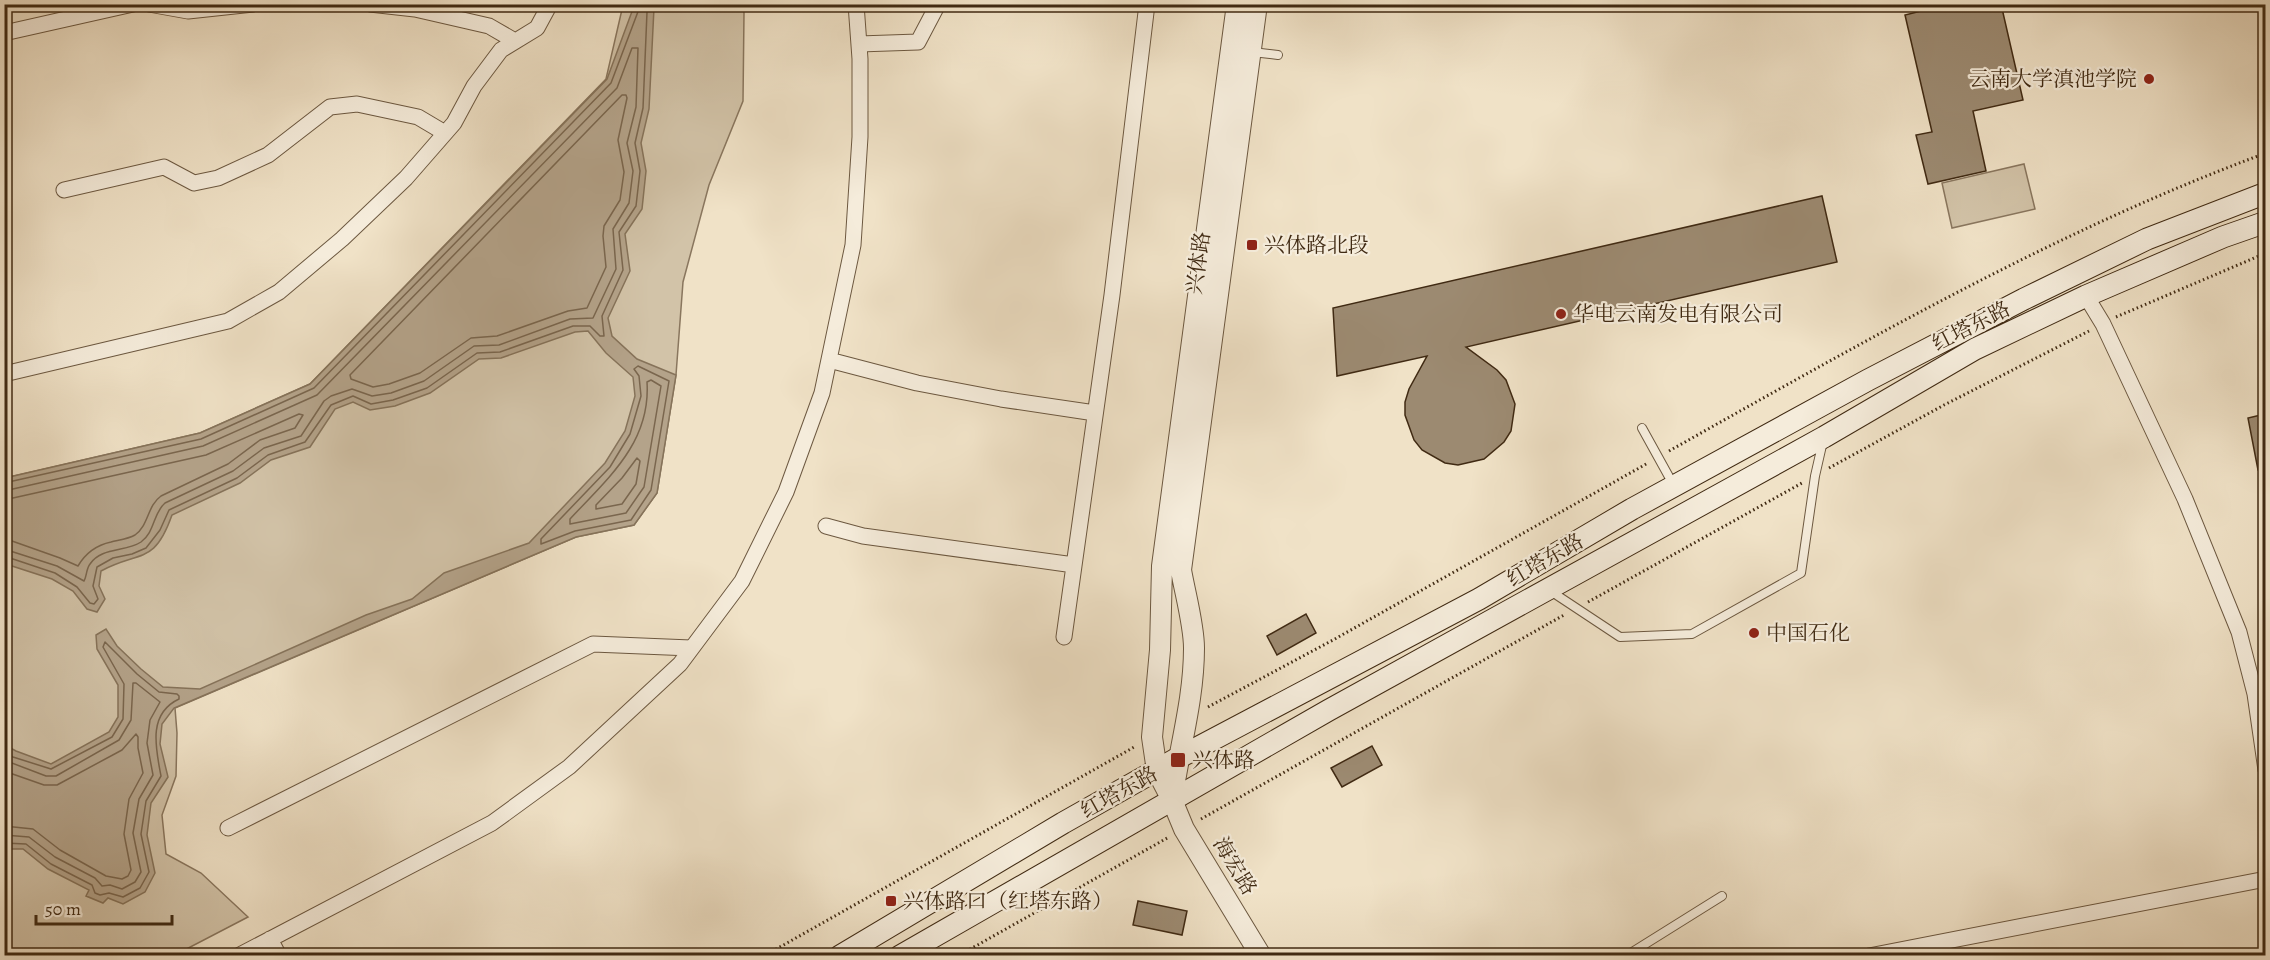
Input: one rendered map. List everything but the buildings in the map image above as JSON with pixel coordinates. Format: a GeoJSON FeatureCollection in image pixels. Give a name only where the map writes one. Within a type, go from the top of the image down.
{"type":"FeatureCollection","features":[{"type":"Feature","properties":{"kind":"main road","name":"红塔东路"},"geometry":{"type":"LineString","coordinates":[[840,956],[1063,823],[1178,758],[1479,599],[1674,486],[1868,380],[2034,294],[2147,239],[2265,193]]}},
{"type":"Feature","properties":{"kind":"main road","name":"红塔东路"},"geometry":{"type":"LineString","coordinates":[[900,956],[1329,710],[1824,437],[1975,350],[2086,296],[2223,237],[2265,222]]}},
{"type":"Feature","properties":{"kind":"street"},"geometry":{"type":"LineString","coordinates":[[4,33],[133,4]]}},
{"type":"Feature","properties":{"kind":"street"},"geometry":{"type":"LineString","coordinates":[[149,4],[188,11],[253,4]]}},
{"type":"Feature","properties":{"kind":"street"},"geometry":{"type":"LineString","coordinates":[[370,4],[415,9],[489,26],[515,41]]}},
{"type":"Feature","properties":{"kind":"street"},"geometry":{"type":"LineString","coordinates":[[4,375],[228,321],[279,292],[342,239],[406,178],[454,123],[474,86],[501,50],[537,28],[550,4]]}},
{"type":"Feature","properties":{"kind":"street"},"geometry":{"type":"LineString","coordinates":[[238,956],[492,823],[569,767],[680,664],[742,581],[781,502],[822,393],[853,245],[860,137],[856,4]]}},
{"type":"Feature","properties":{"kind":"street"},"geometry":{"type":"LineString","coordinates":[[859,44],[918,42],[938,4]]}},
{"type":"Feature","properties":{"kind":"street"},"geometry":{"type":"LineString","coordinates":[[1064,637],[1112,295],[1147,4]]}},
{"type":"Feature","properties":{"kind":"street","name":"兴体路"},"geometry":{"type":"LineString","coordinates":[[1172,800],[1178,758],[1188,717],[1194,646],[1181,570],[1241,51],[1237,4]]}},
{"type":"Feature","properties":{"kind":"street","name":"兴体路"},"geometry":{"type":"LineString","coordinates":[[1172,800],[1157,771],[1152,737],[1160,650],[1162,566],[1241,51],[1257,4]]}},
{"type":"Feature","properties":{"kind":"street"},"geometry":{"type":"LineString","coordinates":[[64,190],[164,167],[194,183],[218,178],[268,155],[330,107],[357,104],[418,117],[445,134]]}},
{"type":"Feature","properties":{"kind":"street"},"geometry":{"type":"LineString","coordinates":[[2086,296],[2103,324],[2185,499],[2239,632],[2255,694],[2264,748],[2265,770]]}},
{"type":"Feature","properties":{"kind":"street"},"geometry":{"type":"LineString","coordinates":[[829,360],[917,383],[1001,399],[1095,413]]}},
{"type":"Feature","properties":{"kind":"street"},"geometry":{"type":"LineString","coordinates":[[826,526],[863,536],[1074,565]]}},
{"type":"Feature","properties":{"kind":"street"},"geometry":{"type":"LineString","coordinates":[[228,828],[593,644],[691,648]]}},
{"type":"Feature","properties":{"kind":"street","name":"海宏路"},"geometry":{"type":"LineString","coordinates":[[1172,800],[1184,829],[1261,956]]}},
{"type":"Feature","properties":{"kind":"street"},"geometry":{"type":"LineString","coordinates":[[1869,956],[2265,879]]}},
{"type":"Feature","properties":{"kind":"street"},"geometry":{"type":"LineString","coordinates":[[270,939],[279,956]]}},
{"type":"Feature","properties":{"kind":"lane"},"geometry":{"type":"LineString","coordinates":[[1241,51],[1278,55]]}},
{"type":"Feature","properties":{"kind":"lane"},"geometry":{"type":"LineString","coordinates":[[1642,428],[1674,486]]}},
{"type":"Feature","properties":{"kind":"lane"},"geometry":{"type":"LineString","coordinates":[[1548,589],[1620,637],[1692,634],[1802,573],[1815,476],[1824,437]]}},
{"type":"Feature","properties":{"kind":"lane"},"geometry":{"type":"LineString","coordinates":[[1626,956],[1722,896]]}},
{"type":"Feature","properties":{"kind":"path"},"geometry":{"type":"LineString","coordinates":[[1188,717],[1333,640],[1931,305],[2114,216],[2265,153]]}},
{"type":"Feature","properties":{"kind":"path"},"geometry":{"type":"LineString","coordinates":[[958,956],[1575,609],[1944,405],[2126,312],[2265,253]]}},
{"type":"Feature","properties":{"kind":"path"},"geometry":{"type":"LineString","coordinates":[[764,956],[1152,737]]}},
{"type":"Feature","properties":{"kind":"shaded area"},"geometry":{"type":"Polygon","coordinates":[[[623,5],[743,5],[744,13],[743,101],[709,185],[683,282],[676,375],[657,493],[634,525],[576,537],[175,708],[176,776],[162,815],[166,854],[201,873],[248,917],[175,955],[5,955],[4,478],[200,433],[310,384],[606,79],[623,5]]]}},
{"type":"Feature","properties":{"kind":"shaded area"},"geometry":{"type":"Polygon","coordinates":[[[2024,164],[2035,209],[1952,228],[1942,183],[2024,164]]]}},
{"type":"Feature","properties":{"kind":"water"},"geometry":{"type":"Polygon","coordinates":[[[634,6],[654,8],[649,109],[641,143],[646,171],[642,209],[625,234],[630,271],[608,318],[612,336],[637,359],[676,375],[657,493],[634,525],[576,537],[174,708],[162,724],[160,744],[168,777],[151,803],[147,835],[155,873],[145,892],[123,904],[108,898],[103,903],[86,896],[89,890],[48,869],[23,849],[5,849],[5,745],[51,764],[109,732],[118,717],[118,685],[97,649],[96,635],[106,629],[117,646],[163,687],[200,689],[366,615],[412,599],[444,573],[529,543],[605,463],[625,431],[635,396],[633,377],[606,353],[588,331],[575,332],[501,358],[479,359],[430,393],[395,406],[370,410],[353,402],[335,409],[310,447],[271,460],[240,483],[172,515],[159,542],[152,550],[101,571],[99,586],[105,599],[97,612],[87,609],[73,591],[52,579],[12,566],[5,561],[5,478],[200,433],[310,384],[607,79],[634,6]]]}},
{"type":"Feature","properties":{"kind":"place","name":"云南大学滇池学院"},"geometry":{"type":"Point","coordinates":[2149,79]}},
{"type":"Feature","properties":{"kind":"place","name":"兴体路北段"},"geometry":{"type":"Point","coordinates":[1252,245]}},
{"type":"Feature","properties":{"kind":"place","name":"华电云南发电有限公司"},"geometry":{"type":"Point","coordinates":[1561,314]}},
{"type":"Feature","properties":{"kind":"place","name":"中国石化"},"geometry":{"type":"Point","coordinates":[1754,633]}},
{"type":"Feature","properties":{"kind":"place","name":"兴体路"},"geometry":{"type":"Point","coordinates":[1178,760]}},
{"type":"Feature","properties":{"kind":"place","name":"兴体路口（红塔东路）"},"geometry":{"type":"Point","coordinates":[891,901]}}]}
